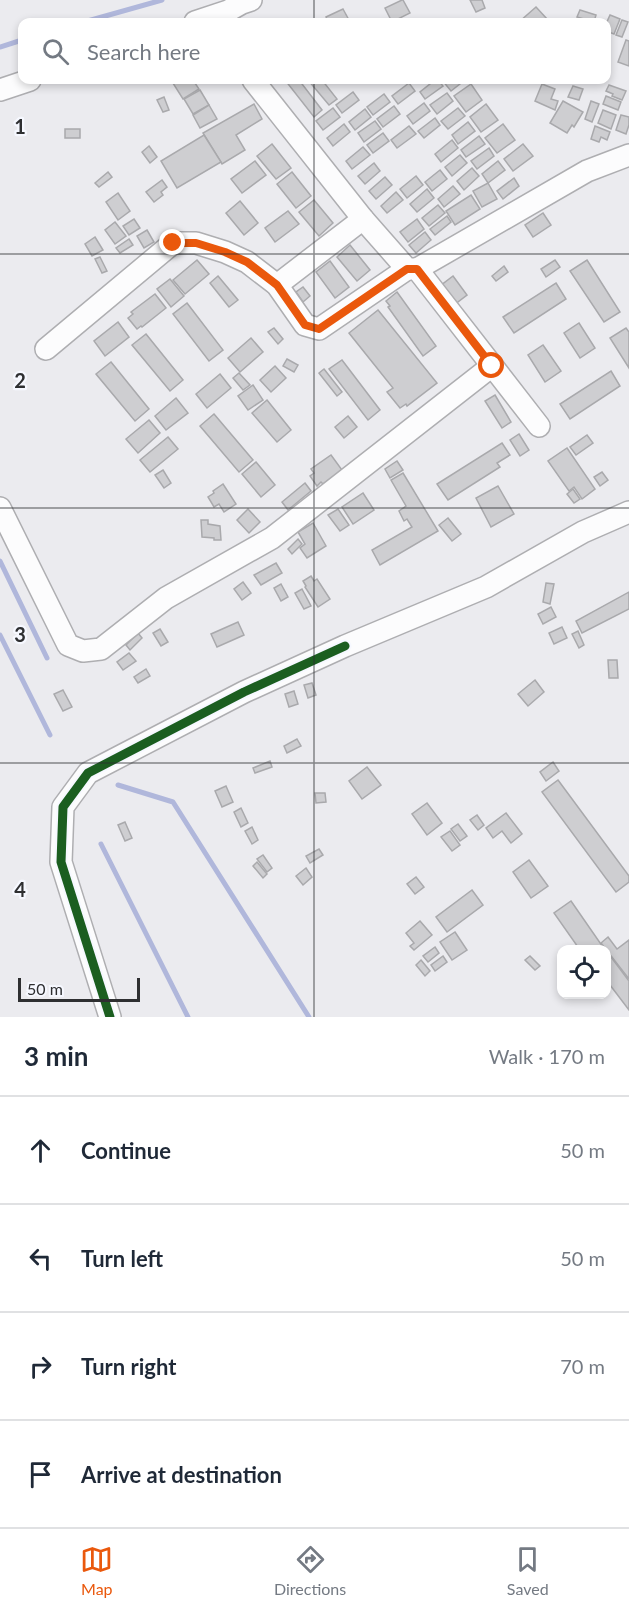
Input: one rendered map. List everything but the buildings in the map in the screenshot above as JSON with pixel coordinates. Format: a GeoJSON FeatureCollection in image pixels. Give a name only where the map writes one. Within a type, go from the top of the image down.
{"type":"FeatureCollection","features":[{"type":"Feature","properties":{"kind":"street"},"geometry":{"type":"LineString","coordinates":[[229,17],[242,3],[251,0]]}},
{"type":"Feature","properties":{"kind":"street"},"geometry":{"type":"LineString","coordinates":[[0,90],[18,84]]}},
{"type":"Feature","properties":{"kind":"street"},"geometry":{"type":"LineString","coordinates":[[256,84],[363,219],[412,269],[539,426]]}},
{"type":"Feature","properties":{"kind":"street"},"geometry":{"type":"LineString","coordinates":[[46,349],[173,243],[196,243],[247,262],[277,285],[305,325],[319,329],[412,269],[588,171],[629,155]]}},
{"type":"Feature","properties":{"kind":"street"},"geometry":{"type":"LineString","coordinates":[[277,285],[363,219]]}},
{"type":"Feature","properties":{"kind":"street"},"geometry":{"type":"LineString","coordinates":[[0,508],[68,645],[83,651],[101,649],[166,598],[272,538],[492,366]]}},
{"type":"Feature","properties":{"kind":"street"},"geometry":{"type":"LineString","coordinates":[[110,1017],[61,862],[63,807],[88,773],[244,692],[345,646],[486,587],[584,532],[629,512]]}},
{"type":"Feature","properties":{"kind":"waterway"},"geometry":{"type":"LineString","coordinates":[[98,18],[162,0]]}},
{"type":"Feature","properties":{"kind":"waterway"},"geometry":{"type":"LineString","coordinates":[[0,47],[18,41]]}},
{"type":"Feature","properties":{"kind":"waterway"},"geometry":{"type":"LineString","coordinates":[[0,561],[47,658]]}},
{"type":"Feature","properties":{"kind":"waterway"},"geometry":{"type":"LineString","coordinates":[[0,635],[50,735]]}},
{"type":"Feature","properties":{"kind":"waterway"},"geometry":{"type":"LineString","coordinates":[[118,785],[173,802],[309,1017]]}},
{"type":"Feature","properties":{"kind":"waterway"},"geometry":{"type":"LineString","coordinates":[[101,844],[188,1017]]}},
{"type":"Feature","properties":{"kind":"cycle path"},"geometry":{"type":"LineString","coordinates":[[110,1017],[61,862],[63,807],[88,773],[244,692],[345,646]]}},
{"type":"Feature","properties":{"kind":"route"},"geometry":{"type":"LineString","coordinates":[[173,243],[196,243],[247,262],[277,285],[305,325],[319,329],[407,269],[417,269],[492,366]]}}]}
